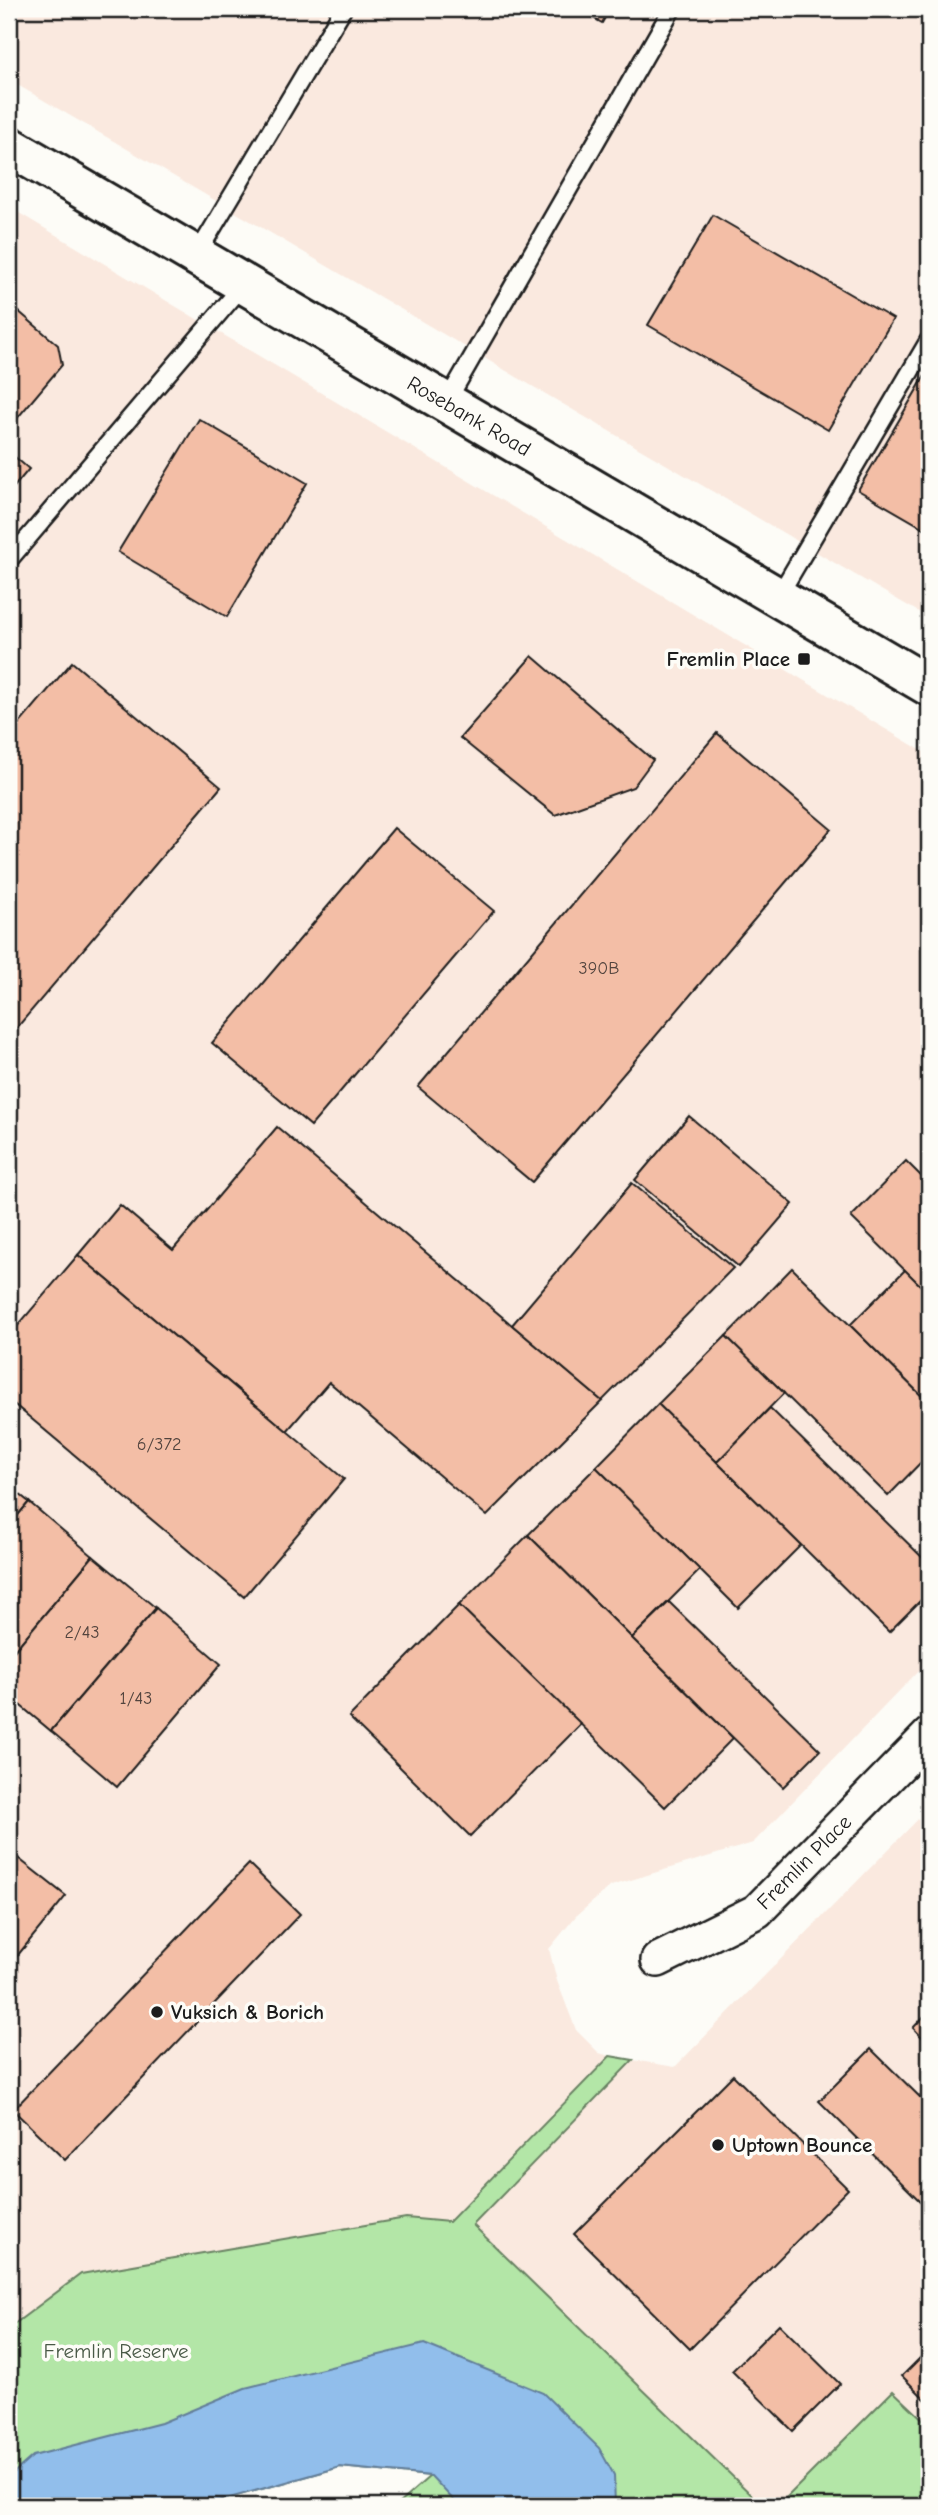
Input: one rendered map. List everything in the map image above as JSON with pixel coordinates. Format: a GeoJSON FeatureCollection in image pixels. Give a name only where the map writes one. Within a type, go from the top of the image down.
{"type":"FeatureCollection","features":[{"type":"Feature","properties":{"kind":"main road","name":"Rosebank Road"},"geometry":{"type":"LineString","coordinates":[[9,146],[929,687]]}},
{"type":"Feature","properties":{"kind":"street","name":"Fremlin Place"},"geometry":{"type":"LineString","coordinates":[[658,1960],[757,1911],[929,1735]]}},
{"type":"Feature","properties":{"kind":"lane"},"geometry":{"type":"LineString","coordinates":[[196,256],[343,9]]}},
{"type":"Feature","properties":{"kind":"lane"},"geometry":{"type":"LineString","coordinates":[[446,403],[672,9]]}},
{"type":"Feature","properties":{"kind":"lane"},"geometry":{"type":"LineString","coordinates":[[9,560],[244,284]]}},
{"type":"Feature","properties":{"kind":"lane"},"geometry":{"type":"LineString","coordinates":[[778,597],[929,340]]}},
{"type":"Feature","properties":{"kind":"shaded area"},"geometry":{"type":"Polygon","coordinates":[[[9,9],[929,9],[929,618],[9,80],[9,9]]]}},
{"type":"Feature","properties":{"kind":"shaded area"},"geometry":{"type":"Polygon","coordinates":[[[9,207],[929,755],[929,1660],[753,1843],[611,1886],[576,1916],[549,1949],[557,1981],[576,2030],[599,2053],[610,2056],[449,2222],[406,2218],[81,2274],[9,2328],[9,207]]]}},
{"type":"Feature","properties":{"kind":"shaded area"},"geometry":{"type":"Polygon","coordinates":[[[929,1808],[929,2425],[893,2391],[778,2506],[763,2506],[473,2225],[633,2060],[675,2067],[929,1808]]]}},
{"type":"Feature","properties":{"kind":"green space","name":"Fremlin Reserve"},"geometry":{"type":"Polygon","coordinates":[[[610,2056],[633,2060],[473,2225],[763,2506],[400,2506],[398,2504],[430,2476],[340,2467],[201,2506],[9,2506],[9,2328],[81,2274],[406,2218],[449,2222],[610,2056]]]}},
{"type":"Feature","properties":{"kind":"green space"},"geometry":{"type":"Polygon","coordinates":[[[893,2391],[929,2425],[929,2506],[778,2506],[893,2391]]]}},
{"type":"Feature","properties":{"kind":"water"},"geometry":{"type":"Polygon","coordinates":[[[424,2344],[543,2393],[599,2448],[614,2475],[615,2506],[459,2506],[431,2476],[340,2467],[201,2506],[9,2506],[9,2477],[33,2456],[161,2423],[245,2388],[424,2344]]]}},
{"type":"Feature","properties":{"kind":"building"},"geometry":{"type":"Polygon","coordinates":[[[577,9],[610,9],[602,23],[577,9]]]}},
{"type":"Feature","properties":{"kind":"building"},"geometry":{"type":"Polygon","coordinates":[[[713,215],[893,319],[828,430],[648,325],[713,215]]]}},
{"type":"Feature","properties":{"kind":"building"},"geometry":{"type":"Polygon","coordinates":[[[9,310],[17,310],[58,345],[62,365],[9,428],[9,310]]]}},
{"type":"Feature","properties":{"kind":"building"},"geometry":{"type":"Polygon","coordinates":[[[929,369],[929,531],[858,490],[929,369]]]}},
{"type":"Feature","properties":{"kind":"building"},"geometry":{"type":"Polygon","coordinates":[[[199,419],[307,483],[227,617],[118,552],[199,419]]]}},
{"type":"Feature","properties":{"kind":"building"},"geometry":{"type":"Polygon","coordinates":[[[9,452],[29,469],[9,493],[9,452]]]}},
{"type":"Feature","properties":{"kind":"building"},"geometry":{"type":"Polygon","coordinates":[[[532,656],[653,760],[633,787],[555,815],[460,738],[532,656]]]}},
{"type":"Feature","properties":{"kind":"building"},"geometry":{"type":"Polygon","coordinates":[[[72,662],[221,787],[9,1037],[9,736],[72,662]]]}},
{"type":"Feature","properties":{"kind":"building"},"geometry":{"type":"Polygon","coordinates":[[[717,733],[831,829],[532,1182],[418,1087],[717,733]]]}},
{"type":"Feature","properties":{"kind":"building"},"geometry":{"type":"Polygon","coordinates":[[[394,828],[494,911],[311,1126],[212,1043],[394,828]]]}},
{"type":"Feature","properties":{"kind":"building"},"geometry":{"type":"Polygon","coordinates":[[[689,1116],[793,1204],[739,1267],[635,1180],[689,1116]]]}},
{"type":"Feature","properties":{"kind":"building"},"geometry":{"type":"Polygon","coordinates":[[[277,1127],[602,1401],[487,1516],[329,1382],[287,1431],[78,1255],[120,1205],[173,1250],[277,1127]]]}},
{"type":"Feature","properties":{"kind":"building"},"geometry":{"type":"Polygon","coordinates":[[[906,1161],[929,1184],[929,1294],[851,1217],[906,1161]]]}},
{"type":"Feature","properties":{"kind":"building"},"geometry":{"type":"Polygon","coordinates":[[[632,1183],[733,1268],[602,1401],[512,1325],[632,1183]]]}},
{"type":"Feature","properties":{"kind":"building"},"geometry":{"type":"Polygon","coordinates":[[[78,1255],[344,1479],[244,1597],[9,1400],[9,1336],[78,1255]]]}},
{"type":"Feature","properties":{"kind":"building"},"geometry":{"type":"Polygon","coordinates":[[[792,1268],[929,1403],[929,1454],[888,1496],[726,1336],[792,1268]]]}},
{"type":"Feature","properties":{"kind":"building"},"geometry":{"type":"Polygon","coordinates":[[[905,1270],[929,1294],[929,1403],[850,1325],[905,1270]]]}},
{"type":"Feature","properties":{"kind":"building"},"geometry":{"type":"Polygon","coordinates":[[[726,1336],[784,1393],[717,1462],[658,1404],[726,1336]]]}},
{"type":"Feature","properties":{"kind":"building"},"geometry":{"type":"Polygon","coordinates":[[[658,1404],[801,1545],[738,1608],[596,1467],[658,1404]]]}},
{"type":"Feature","properties":{"kind":"building"},"geometry":{"type":"Polygon","coordinates":[[[770,1408],[929,1564],[929,1592],[889,1632],[717,1462],[770,1408]]]}},
{"type":"Feature","properties":{"kind":"building"},"geometry":{"type":"Polygon","coordinates":[[[596,1467],[700,1570],[632,1638],[528,1535],[596,1467]]]}},
{"type":"Feature","properties":{"kind":"building"},"geometry":{"type":"Polygon","coordinates":[[[9,1486],[29,1502],[9,1526],[9,1486]]]}},
{"type":"Feature","properties":{"kind":"building"},"geometry":{"type":"Polygon","coordinates":[[[29,1502],[93,1556],[9,1657],[9,1526],[29,1502]]]}},
{"type":"Feature","properties":{"kind":"building"},"geometry":{"type":"Polygon","coordinates":[[[528,1535],[733,1738],[665,1807],[459,1605],[528,1535]]]}},
{"type":"Feature","properties":{"kind":"building"},"geometry":{"type":"Polygon","coordinates":[[[93,1556],[156,1608],[51,1731],[9,1696],[9,1657],[93,1556]]]}},
{"type":"Feature","properties":{"kind":"building"},"geometry":{"type":"Polygon","coordinates":[[[669,1602],[820,1750],[783,1787],[632,1638],[669,1602]]]}},
{"type":"Feature","properties":{"kind":"building"},"geometry":{"type":"Polygon","coordinates":[[[459,1605],[581,1724],[470,1836],[349,1717],[459,1605]]]}},
{"type":"Feature","properties":{"kind":"building"},"geometry":{"type":"Polygon","coordinates":[[[156,1608],[221,1664],[117,1787],[51,1731],[156,1608]]]}},
{"type":"Feature","properties":{"kind":"building"},"geometry":{"type":"Polygon","coordinates":[[[9,1851],[66,1896],[13,1961],[9,1958],[9,1851]]]}},
{"type":"Feature","properties":{"kind":"building","name":"Vuksich & Borich"},"geometry":{"type":"Polygon","coordinates":[[[249,1864],[300,1914],[65,2160],[13,2110],[249,1864]]]}},
{"type":"Feature","properties":{"kind":"building"},"geometry":{"type":"Polygon","coordinates":[[[929,2011],[929,2044],[913,2028],[929,2011]]]}},
{"type":"Feature","properties":{"kind":"building"},"geometry":{"type":"Polygon","coordinates":[[[871,2049],[929,2106],[929,2210],[819,2101],[871,2049]]]}},
{"type":"Feature","properties":{"kind":"building"},"geometry":{"type":"Polygon","coordinates":[[[733,2075],[848,2189],[690,2349],[574,2234],[733,2075]]]}},
{"type":"Feature","properties":{"kind":"building"},"geometry":{"type":"Polygon","coordinates":[[[779,2324],[840,2384],[793,2431],[732,2371],[779,2324]]]}},
{"type":"Feature","properties":{"kind":"building"},"geometry":{"type":"Polygon","coordinates":[[[929,2349],[929,2403],[902,2376],[929,2349]]]}},
{"type":"Feature","properties":{"kind":"place","name":"Fremlin Place"},"geometry":{"type":"Point","coordinates":[804,659]}},
{"type":"Feature","properties":{"kind":"place","name":"Vuksich & Borich"},"geometry":{"type":"Point","coordinates":[157,2012]}},
{"type":"Feature","properties":{"kind":"place","name":"Uptown Bounce"},"geometry":{"type":"Point","coordinates":[718,2145]}}]}
